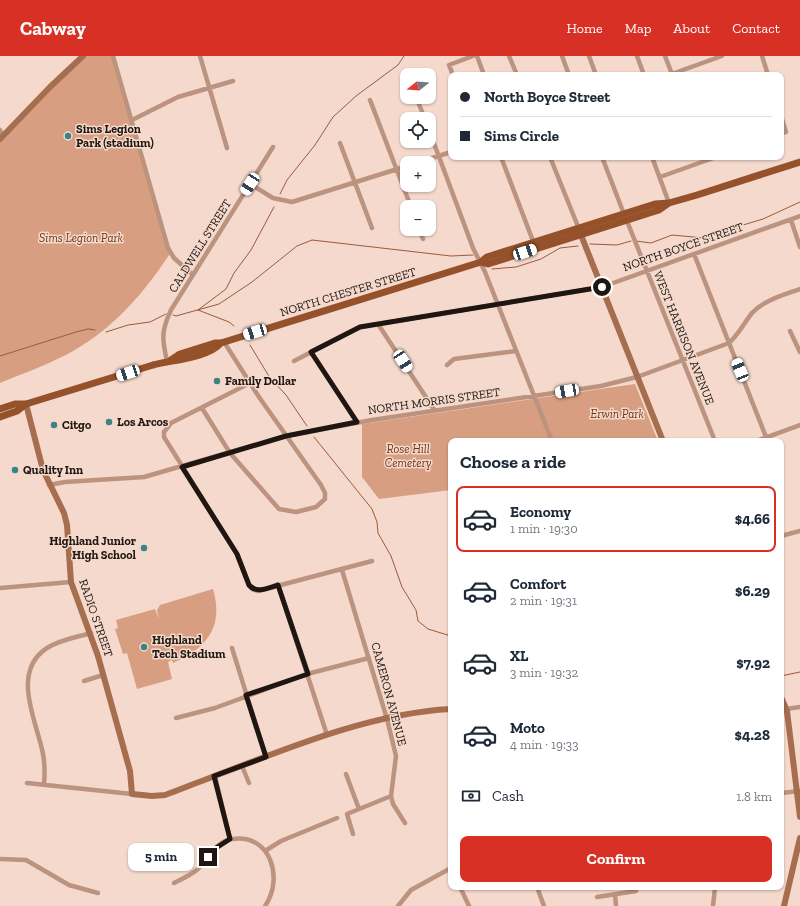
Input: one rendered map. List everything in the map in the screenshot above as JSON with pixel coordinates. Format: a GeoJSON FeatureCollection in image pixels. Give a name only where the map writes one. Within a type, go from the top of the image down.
{"type":"FeatureCollection","features":[{"type":"Feature","properties":{"kind":"main road","name":"NORTH CHESTER STREET"},"geometry":{"type":"LineString","coordinates":[[481,262],[488,264],[580,231],[625,217],[659,210],[669,202],[800,162]]}},
{"type":"Feature","properties":{"kind":"main road","name":"NORTH CHESTER STREET"},"geometry":{"type":"LineString","coordinates":[[0,409],[15,404],[26,404],[169,360],[180,354],[215,343],[223,343],[481,262],[487,257],[533,241],[580,231]]}},
{"type":"Feature","properties":{"kind":"main road","name":"NORTH CHESTER STREET"},"geometry":{"type":"LineString","coordinates":[[0,417],[17,411],[26,404]]}},
{"type":"Feature","properties":{"kind":"street"},"geometry":{"type":"LineString","coordinates":[[1,135],[83,56]]}},
{"type":"Feature","properties":{"kind":"street"},"geometry":{"type":"LineString","coordinates":[[113,56],[168,248],[174,258],[193,275]]}},
{"type":"Feature","properties":{"kind":"street"},"geometry":{"type":"LineString","coordinates":[[200,56],[227,148]]}},
{"type":"Feature","properties":{"kind":"street"},"geometry":{"type":"LineString","coordinates":[[452,72],[449,65],[473,56]]}},
{"type":"Feature","properties":{"kind":"street"},"geometry":{"type":"LineString","coordinates":[[477,56],[483,72]]}},
{"type":"Feature","properties":{"kind":"street"},"geometry":{"type":"LineString","coordinates":[[509,56],[516,72]]}},
{"type":"Feature","properties":{"kind":"street"},"geometry":{"type":"LineString","coordinates":[[562,56],[568,72]]}},
{"type":"Feature","properties":{"kind":"street"},"geometry":{"type":"LineString","coordinates":[[589,56],[595,72]]}},
{"type":"Feature","properties":{"kind":"street"},"geometry":{"type":"LineString","coordinates":[[637,56],[643,72]]}},
{"type":"Feature","properties":{"kind":"street"},"geometry":{"type":"LineString","coordinates":[[665,56],[669,72]]}},
{"type":"Feature","properties":{"kind":"street"},"geometry":{"type":"LineString","coordinates":[[675,72],[711,58],[722,56]]}},
{"type":"Feature","properties":{"kind":"street"},"geometry":{"type":"LineString","coordinates":[[762,56],[767,72]]}},
{"type":"Feature","properties":{"kind":"street"},"geometry":{"type":"LineString","coordinates":[[132,120],[178,97],[232,81]]}},
{"type":"Feature","properties":{"kind":"street"},"geometry":{"type":"LineString","coordinates":[[370,100],[408,200]]}},
{"type":"Feature","properties":{"kind":"street"},"geometry":{"type":"LineString","coordinates":[[340,143],[372,228]]}},
{"type":"Feature","properties":{"kind":"street","name":"CALDWELL STREET"},"geometry":{"type":"LineString","coordinates":[[169,360],[162,337],[163,327],[193,275],[273,147]]}},
{"type":"Feature","properties":{"kind":"street"},"geometry":{"type":"LineString","coordinates":[[436,148],[473,248],[481,262],[551,438]]}},
{"type":"Feature","properties":{"kind":"street"},"geometry":{"type":"LineString","coordinates":[[436,157],[448,153]]}},
{"type":"Feature","properties":{"kind":"street"},"geometry":{"type":"LineString","coordinates":[[502,160],[533,241]]}},
{"type":"Feature","properties":{"kind":"street"},"geometry":{"type":"LineString","coordinates":[[551,160],[661,438]]}},
{"type":"Feature","properties":{"kind":"street","name":"WEST HARRISON AVENUE"},"geometry":{"type":"LineString","coordinates":[[603,160],[714,438]]}},
{"type":"Feature","properties":{"kind":"street"},"geometry":{"type":"LineString","coordinates":[[653,160],[669,202]]}},
{"type":"Feature","properties":{"kind":"street"},"geometry":{"type":"LineString","coordinates":[[660,177],[708,160]]}},
{"type":"Feature","properties":{"kind":"street"},"geometry":{"type":"LineString","coordinates":[[250,184],[273,198],[292,202],[400,169]]}},
{"type":"Feature","properties":{"kind":"street","name":"NORTH BOYCE STREET"},"geometry":{"type":"LineString","coordinates":[[294,361],[354,329],[602,287],[800,216]]}},
{"type":"Feature","properties":{"kind":"street"},"geometry":{"type":"LineString","coordinates":[[791,220],[800,247]]}},
{"type":"Feature","properties":{"kind":"street"},"geometry":{"type":"LineString","coordinates":[[694,254],[766,438]]}},
{"type":"Feature","properties":{"kind":"street","name":"NORTH MORRIS STREET"},"geometry":{"type":"LineString","coordinates":[[49,485],[65,482],[133,479],[182,467],[286,436],[357,422],[601,386],[638,377],[683,362],[729,343],[740,332],[752,314],[760,306],[800,289]]}},
{"type":"Feature","properties":{"kind":"street"},"geometry":{"type":"LineString","coordinates":[[378,324],[435,411]]}},
{"type":"Feature","properties":{"kind":"street"},"geometry":{"type":"LineString","coordinates":[[790,331],[800,352]]}},
{"type":"Feature","properties":{"kind":"street"},"geometry":{"type":"LineString","coordinates":[[202,408],[230,453],[274,504],[283,511],[296,512],[310,510],[322,503],[325,499],[325,493],[321,485],[223,343]]}},
{"type":"Feature","properties":{"kind":"street"},"geometry":{"type":"LineString","coordinates":[[447,365],[454,359],[516,351]]}},
{"type":"Feature","properties":{"kind":"street"},"geometry":{"type":"LineString","coordinates":[[311,352],[357,422]]}},
{"type":"Feature","properties":{"kind":"street"},"geometry":{"type":"LineString","coordinates":[[250,383],[170,423],[164,432],[164,438],[237,554],[249,585],[252,589],[258,591],[372,561]]}},
{"type":"Feature","properties":{"kind":"street","name":"RADIO STREET"},"geometry":{"type":"LineString","coordinates":[[26,404],[49,485],[64,513],[67,525],[71,582],[91,633],[130,771],[132,794]]}},
{"type":"Feature","properties":{"kind":"street"},"geometry":{"type":"LineString","coordinates":[[768,438],[800,425]]}},
{"type":"Feature","properties":{"kind":"street"},"geometry":{"type":"LineString","coordinates":[[784,535],[800,531]]}},
{"type":"Feature","properties":{"kind":"street","name":"CAMERON AVENUE"},"geometry":{"type":"LineString","coordinates":[[342,570],[387,719],[396,756],[391,796]]}},
{"type":"Feature","properties":{"kind":"street"},"geometry":{"type":"LineString","coordinates":[[0,588],[71,582]]}},
{"type":"Feature","properties":{"kind":"street"},"geometry":{"type":"LineString","coordinates":[[278,585],[327,735]]}},
{"type":"Feature","properties":{"kind":"street"},"geometry":{"type":"LineString","coordinates":[[44,785],[45,773],[43,753],[27,689],[30,669],[36,659],[46,648],[91,633]]}},
{"type":"Feature","properties":{"kind":"street"},"geometry":{"type":"LineString","coordinates":[[232,648],[266,757]]}},
{"type":"Feature","properties":{"kind":"street"},"geometry":{"type":"LineString","coordinates":[[176,718],[215,708],[246,695],[308,674],[369,658]]}},
{"type":"Feature","properties":{"kind":"street"},"geometry":{"type":"LineString","coordinates":[[84,681],[103,675]]}},
{"type":"Feature","properties":{"kind":"street"},"geometry":{"type":"LineString","coordinates":[[800,707],[784,709],[799,791],[800,817]]}},
{"type":"Feature","properties":{"kind":"street"},"geometry":{"type":"LineString","coordinates":[[27,783],[152,796],[165,795],[327,735],[427,710],[448,709]]}},
{"type":"Feature","properties":{"kind":"street"},"geometry":{"type":"LineString","coordinates":[[242,766],[249,783]]}},
{"type":"Feature","properties":{"kind":"street"},"geometry":{"type":"LineString","coordinates":[[346,774],[359,809]]}},
{"type":"Feature","properties":{"kind":"street"},"geometry":{"type":"LineString","coordinates":[[214,776],[230,839]]}},
{"type":"Feature","properties":{"kind":"street"},"geometry":{"type":"LineString","coordinates":[[784,793],[799,791]]}},
{"type":"Feature","properties":{"kind":"street"},"geometry":{"type":"LineString","coordinates":[[353,834],[346,814],[391,796],[393,804],[405,823]]}},
{"type":"Feature","properties":{"kind":"street"},"geometry":{"type":"LineString","coordinates":[[265,851],[286,838],[337,818]]}},
{"type":"Feature","properties":{"kind":"street"},"geometry":{"type":"LineString","coordinates":[[174,883],[193,873],[216,848],[230,839],[241,838],[251,841],[265,851],[273,866],[275,875],[273,890],[264,906]]}},
{"type":"Feature","properties":{"kind":"street"},"geometry":{"type":"LineString","coordinates":[[784,906],[800,838]]}},
{"type":"Feature","properties":{"kind":"street"},"geometry":{"type":"LineString","coordinates":[[0,859],[26,860],[69,885],[98,893]]}},
{"type":"Feature","properties":{"kind":"street"},"geometry":{"type":"LineString","coordinates":[[398,906],[411,890],[448,870]]}},
{"type":"Feature","properties":{"kind":"street"},"geometry":{"type":"LineString","coordinates":[[461,890],[469,906]]}},
{"type":"Feature","properties":{"kind":"street"},"geometry":{"type":"LineString","coordinates":[[538,890],[544,906]]}},
{"type":"Feature","properties":{"kind":"street"},"geometry":{"type":"LineString","coordinates":[[597,897],[636,890]]}},
{"type":"Feature","properties":{"kind":"street"},"geometry":{"type":"LineString","coordinates":[[713,906],[715,890]]}},
{"type":"Feature","properties":{"kind":"street"},"geometry":{"type":"LineString","coordinates":[[615,894],[616,906]]}},
{"type":"Feature","properties":{"kind":"green space","name":"Sims Legion Park"},"geometry":{"type":"Polygon","coordinates":[[[83,56],[113,56],[171,252],[140,295],[116,320],[102,331],[64,356],[0,383],[0,139],[83,56]]]}},
{"type":"Feature","properties":{"kind":"green space"},"geometry":{"type":"Polygon","coordinates":[[[635,384],[657,438],[448,438],[448,490],[379,499],[362,477],[362,424],[635,384]]]}},
{"type":"Feature","properties":{"kind":"green space"},"geometry":{"type":"Polygon","coordinates":[[[213,589],[216,602],[216,614],[210,635],[203,643],[185,657],[173,663],[172,660],[168,662],[172,679],[137,689],[127,653],[123,654],[115,629],[118,628],[116,620],[155,609],[159,619],[157,610],[160,605],[213,589]]]}},
{"type":"Feature","properties":{"kind":"waterway"},"geometry":{"type":"LineString","coordinates":[[280,194],[287,180],[315,145],[333,117],[356,96],[398,65],[404,56]]}},
{"type":"Feature","properties":{"kind":"waterway"},"geometry":{"type":"LineString","coordinates":[[636,241],[651,243],[672,235],[715,239],[743,225],[763,219],[800,202]]}},
{"type":"Feature","properties":{"kind":"waterway"},"geometry":{"type":"LineString","coordinates":[[198,310],[226,289],[234,273],[251,250],[274,207]]}},
{"type":"Feature","properties":{"kind":"waterway"},"geometry":{"type":"LineString","coordinates":[[173,315],[176,316],[219,304],[252,282],[297,246],[312,240],[451,256],[473,255]]}},
{"type":"Feature","properties":{"kind":"waterway"},"geometry":{"type":"LineString","coordinates":[[590,244],[617,245],[631,241]]}},
{"type":"Feature","properties":{"kind":"waterway"},"geometry":{"type":"LineString","coordinates":[[492,269],[516,267],[541,259],[560,248],[578,246]]}},
{"type":"Feature","properties":{"kind":"waterway"},"geometry":{"type":"LineString","coordinates":[[198,310],[229,322],[234,326]]}},
{"type":"Feature","properties":{"kind":"waterway"},"geometry":{"type":"LineString","coordinates":[[106,332],[128,325],[150,322],[166,314]]}},
{"type":"Feature","properties":{"kind":"waterway"},"geometry":{"type":"LineString","coordinates":[[0,356],[76,332],[88,329],[95,330]]}},
{"type":"Feature","properties":{"kind":"waterway"},"geometry":{"type":"LineString","coordinates":[[250,345],[270,378],[286,395],[307,426]]}},
{"type":"Feature","properties":{"kind":"waterway"},"geometry":{"type":"LineString","coordinates":[[314,437],[372,509],[377,522],[378,533],[391,556],[402,587],[416,610],[418,621],[428,629],[448,635]]}},
{"type":"Feature","properties":{"kind":"waterway"},"geometry":{"type":"LineString","coordinates":[[784,675],[800,672]]}},
{"type":"Feature","properties":{"kind":"place","name":"Sims Legion Park (stadium)"},"geometry":{"type":"Point","coordinates":[68,136]}},
{"type":"Feature","properties":{"kind":"place","name":"Family Dollar"},"geometry":{"type":"Point","coordinates":[217,381]}},
{"type":"Feature","properties":{"kind":"place","name":"Los Arcos"},"geometry":{"type":"Point","coordinates":[109,422]}},
{"type":"Feature","properties":{"kind":"place","name":"Citgo"},"geometry":{"type":"Point","coordinates":[54,425]}},
{"type":"Feature","properties":{"kind":"place","name":"Quality Inn"},"geometry":{"type":"Point","coordinates":[15,470]}},
{"type":"Feature","properties":{"kind":"place","name":"Highland Junior High School"},"geometry":{"type":"Point","coordinates":[144,548]}},
{"type":"Feature","properties":{"kind":"place","name":"Highland Tech Stadium"},"geometry":{"type":"Point","coordinates":[144,647]}},
{"type":"Feature","properties":{"kind":"route"},"geometry":{"type":"LineString","coordinates":[[208,857],[216,848],[230,839],[214,776],[266,757],[246,695],[308,674],[278,585],[258,591],[252,589],[237,554],[182,467],[286,436],[357,422],[311,352],[354,329],[409,318],[498,305],[602,287]]}},
{"type":"Feature","properties":{"kind":"park label","name":"Erwin Park"},"geometry":{"type":"Point","coordinates":[617,414]}},
{"type":"Feature","properties":{"kind":"park label","name":"Rose Hill Cemetery"},"geometry":{"type":"Point","coordinates":[408,456]}}]}
